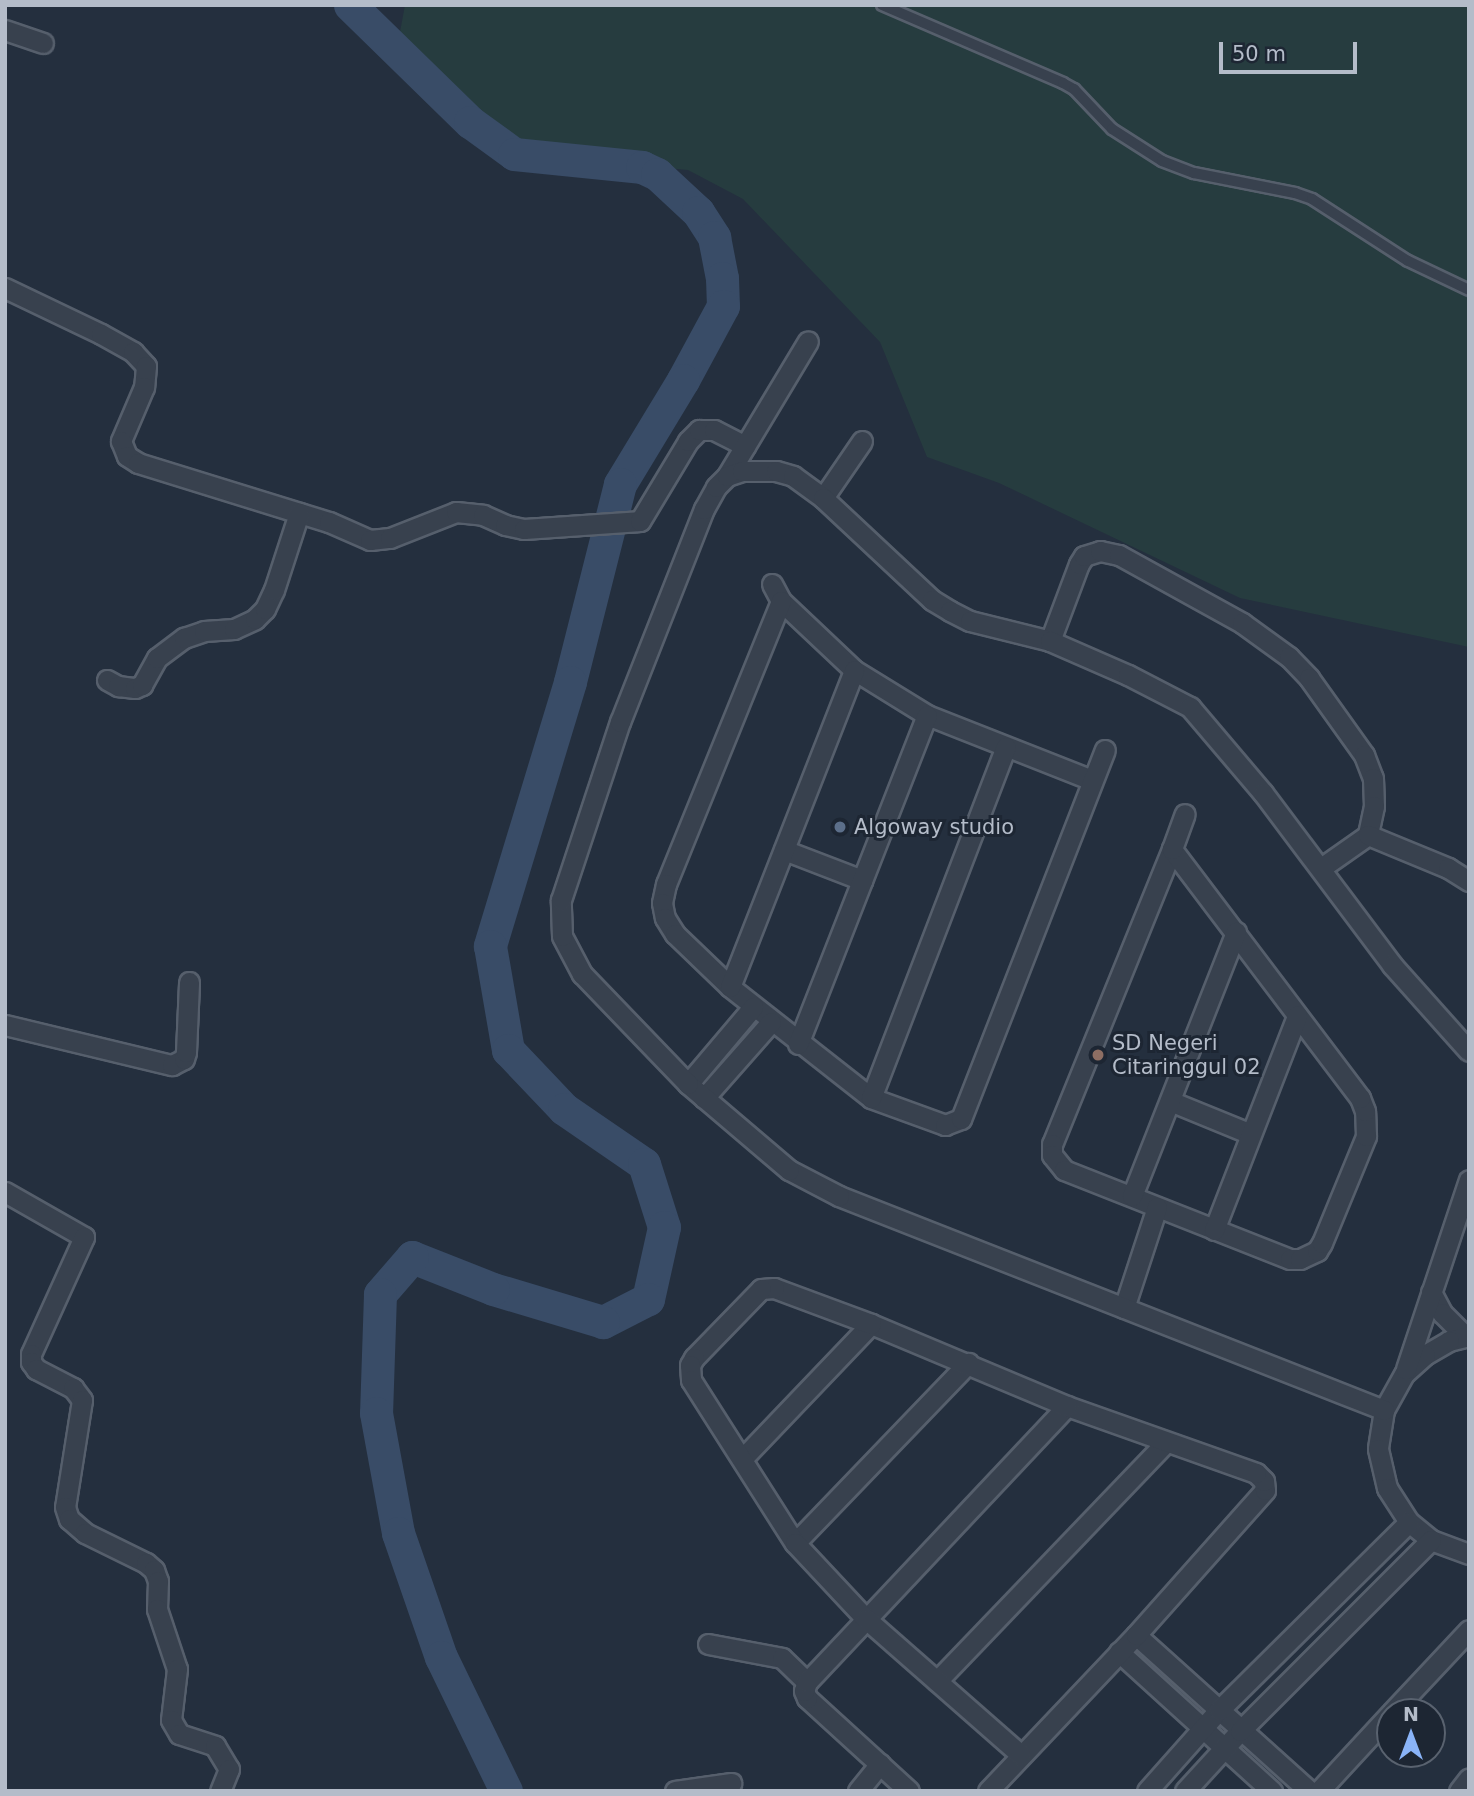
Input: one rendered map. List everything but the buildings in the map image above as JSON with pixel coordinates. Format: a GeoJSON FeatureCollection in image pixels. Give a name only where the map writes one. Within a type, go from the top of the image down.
{"type":"FeatureCollection","features":[{"type":"Feature","properties":{"kind":"street"},"geometry":{"type":"LineString","coordinates":[[5,30],[43,43]]}},
{"type":"Feature","properties":{"kind":"street"},"geometry":{"type":"LineString","coordinates":[[5,288],[101,334],[133,352],[146,366],[144,387],[121,440],[127,456],[138,463],[339,525],[370,540],[390,538],[456,512],[483,515],[505,525],[524,528],[640,522],[688,441],[699,430],[714,430],[745,446]]}},
{"type":"Feature","properties":{"kind":"street"},"geometry":{"type":"LineString","coordinates":[[808,341],[727,476],[704,509],[620,722],[560,908],[562,936],[582,974],[688,1084],[766,1153],[811,1182],[1384,1410]]}},
{"type":"Feature","properties":{"kind":"street"},"geometry":{"type":"LineString","coordinates":[[823,498],[862,442]]}},
{"type":"Feature","properties":{"kind":"street"},"geometry":{"type":"LineString","coordinates":[[727,476],[742,471],[776,471],[807,483],[941,606],[970,621],[1050,641],[1128,675],[1190,707],[1321,868],[1392,965],[1469,1051]]}},
{"type":"Feature","properties":{"kind":"street"},"geometry":{"type":"LineString","coordinates":[[107,680],[127,687],[142,685],[157,659],[184,638],[204,631],[234,629],[255,619],[265,609],[274,590],[299,513]]}},
{"type":"Feature","properties":{"kind":"street"},"geometry":{"type":"LineString","coordinates":[[1050,641],[1079,564],[1084,556],[1100,551],[1119,555],[1258,633],[1289,657],[1309,678],[1364,755],[1374,793],[1368,835],[1321,868]]}},
{"type":"Feature","properties":{"kind":"street"},"geometry":{"type":"LineString","coordinates":[[1092,780],[927,715],[854,670],[776,592],[666,884],[662,903],[665,918],[675,934],[730,987],[798,1044],[871,1098],[944,1125],[954,1124],[961,1119],[1105,750]]}},
{"type":"Feature","properties":{"kind":"street"},"geometry":{"type":"LineString","coordinates":[[730,987],[854,670]]}},
{"type":"Feature","properties":{"kind":"street"},"geometry":{"type":"LineString","coordinates":[[798,1044],[927,715]]}},
{"type":"Feature","properties":{"kind":"street"},"geometry":{"type":"LineString","coordinates":[[871,1098],[1006,747]]}},
{"type":"Feature","properties":{"kind":"street"},"geometry":{"type":"LineString","coordinates":[[1172,849],[1360,1098],[1365,1111],[1366,1136],[1322,1243],[1309,1256],[1290,1259],[1214,1230],[1064,1170],[1052,1155],[1052,1144],[1185,814]]}},
{"type":"Feature","properties":{"kind":"street"},"geometry":{"type":"LineString","coordinates":[[1368,835],[1448,868],[1469,881]]}},
{"type":"Feature","properties":{"kind":"street"},"geometry":{"type":"LineString","coordinates":[[784,850],[862,880]]}},
{"type":"Feature","properties":{"kind":"street"},"geometry":{"type":"LineString","coordinates":[[1132,1196],[1236,932]]}},
{"type":"Feature","properties":{"kind":"street"},"geometry":{"type":"LineString","coordinates":[[5,1025],[172,1065],[184,1059],[186,1052],[189,982]]}},
{"type":"Feature","properties":{"kind":"street"},"geometry":{"type":"LineString","coordinates":[[688,1084],[753,1007]]}},
{"type":"Feature","properties":{"kind":"street"},"geometry":{"type":"LineString","coordinates":[[1214,1230],[1297,1016]]}},
{"type":"Feature","properties":{"kind":"street"},"geometry":{"type":"LineString","coordinates":[[704,1098],[771,1022]]}},
{"type":"Feature","properties":{"kind":"street"},"geometry":{"type":"LineString","coordinates":[[1170,1101],[1251,1134]]}},
{"type":"Feature","properties":{"kind":"street"},"geometry":{"type":"LineString","coordinates":[[1469,1180],[1404,1374],[1384,1410],[1378,1450],[1387,1488],[1409,1522],[1431,1540],[1469,1554]]}},
{"type":"Feature","properties":{"kind":"street"},"geometry":{"type":"LineString","coordinates":[[8,1193],[84,1237],[32,1354],[31,1362],[36,1368],[74,1388],[82,1400],[65,1507],[69,1519],[85,1534],[146,1563],[153,1570],[158,1581],[158,1609],[177,1669],[171,1720],[179,1734],[215,1746],[229,1769],[220,1791]]}},
{"type":"Feature","properties":{"kind":"street"},"geometry":{"type":"LineString","coordinates":[[1125,1308],[1157,1207]]}},
{"type":"Feature","properties":{"kind":"street"},"geometry":{"type":"LineString","coordinates":[[988,1791],[1136,1635],[1265,1490],[1264,1481],[1256,1473],[1165,1443],[1067,1406],[871,1324],[774,1289],[761,1289],[690,1365],[691,1380],[795,1543],[866,1619],[1021,1755]]}},
{"type":"Feature","properties":{"kind":"street"},"geometry":{"type":"LineString","coordinates":[[1431,1293],[1442,1313],[1468,1337]]}},
{"type":"Feature","properties":{"kind":"street"},"geometry":{"type":"LineString","coordinates":[[742,1459],[871,1324]]}},
{"type":"Feature","properties":{"kind":"street"},"geometry":{"type":"LineString","coordinates":[[1404,1374],[1425,1355],[1449,1341],[1468,1337]]}},
{"type":"Feature","properties":{"kind":"street"},"geometry":{"type":"LineString","coordinates":[[795,1543],[968,1363]]}},
{"type":"Feature","properties":{"kind":"street"},"geometry":{"type":"LineString","coordinates":[[909,1791],[807,1698],[804,1691],[807,1682],[1067,1406]]}},
{"type":"Feature","properties":{"kind":"street"},"geometry":{"type":"LineString","coordinates":[[937,1681],[1165,1443]]}},
{"type":"Feature","properties":{"kind":"street"},"geometry":{"type":"LineString","coordinates":[[1147,1791],[1219,1710],[1409,1522]]}},
{"type":"Feature","properties":{"kind":"street"},"geometry":{"type":"LineString","coordinates":[[1185,1791],[1224,1747],[1431,1540]]}},
{"type":"Feature","properties":{"kind":"street"},"geometry":{"type":"LineString","coordinates":[[1405,1698],[1469,1630]]}},
{"type":"Feature","properties":{"kind":"street"},"geometry":{"type":"LineString","coordinates":[[1136,1635],[1309,1791]]}},
{"type":"Feature","properties":{"kind":"street"},"geometry":{"type":"LineString","coordinates":[[708,1643],[782,1658],[807,1682]]}},
{"type":"Feature","properties":{"kind":"street"},"geometry":{"type":"LineString","coordinates":[[1119,1652],[1272,1791]]}},
{"type":"Feature","properties":{"kind":"street"},"geometry":{"type":"LineString","coordinates":[[1319,1791],[1376,1729]]}},
{"type":"Feature","properties":{"kind":"street"},"geometry":{"type":"LineString","coordinates":[[858,1791],[880,1764]]}},
{"type":"Feature","properties":{"kind":"street"},"geometry":{"type":"LineString","coordinates":[[1459,1791],[1469,1778]]}},
{"type":"Feature","properties":{"kind":"street"},"geometry":{"type":"LineString","coordinates":[[675,1791],[730,1783]]}},
{"type":"Feature","properties":{"kind":"lane"},"geometry":{"type":"LineString","coordinates":[[883,5],[1074,89],[1112,129],[1162,161],[1194,173],[1295,192],[1312,199],[1408,261],[1469,290]]}},
{"type":"Feature","properties":{"kind":"green space"},"geometry":{"type":"Polygon","coordinates":[[[405,5],[1469,5],[1469,647],[1240,598],[999,483],[927,457],[880,342],[743,199],[688,170],[514,154],[470,122],[397,48],[405,5]]]}},
{"type":"Feature","properties":{"kind":"waterway"},"geometry":{"type":"LineString","coordinates":[[350,5],[470,122],[514,154],[642,167],[657,174],[698,212],[714,237],[722,278],[723,306],[683,380],[620,484],[570,682],[490,946],[508,1050],[564,1109],[644,1164],[664,1227],[648,1299],[603,1322],[493,1289],[412,1257],[380,1294],[376,1413],[398,1533],[441,1657],[506,1791]]}},
{"type":"Feature","properties":{"kind":"place","name":"Algoway studio"},"geometry":{"type":"Point","coordinates":[840,827]}},
{"type":"Feature","properties":{"kind":"place","name":"SD Negeri Citaringgul 02"},"geometry":{"type":"Point","coordinates":[1098,1055]}}]}
